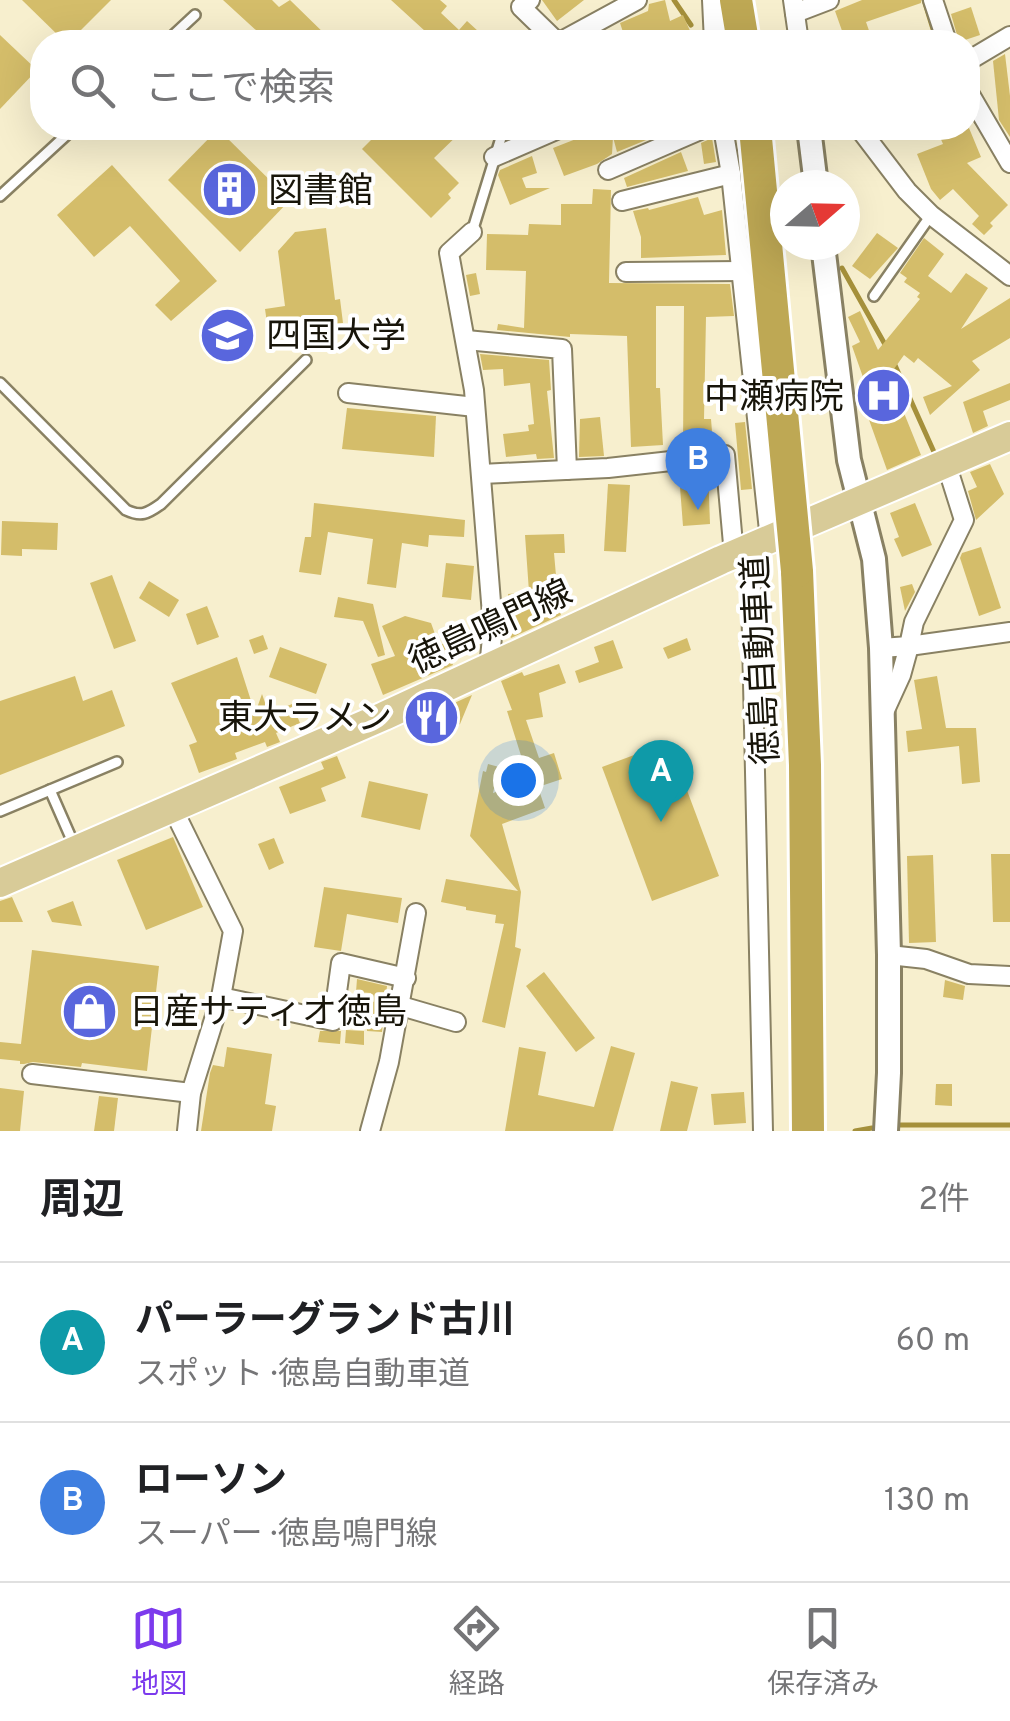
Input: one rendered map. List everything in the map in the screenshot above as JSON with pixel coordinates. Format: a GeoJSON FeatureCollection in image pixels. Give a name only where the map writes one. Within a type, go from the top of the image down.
{"type":"FeatureCollection","features":[{"type":"Feature","properties":{"kind":"highway"},"geometry":{"type":"LineString","coordinates":[[736,0],[740,30]]}},
{"type":"Feature","properties":{"kind":"highway","name":"徳島自動車道"},"geometry":{"type":"LineString","coordinates":[[756,140],[797,572],[806,784],[808,1131]]}},
{"type":"Feature","properties":{"kind":"main road","name":"徳島鳴門線"},"geometry":{"type":"LineString","coordinates":[[0,883],[1010,436]]}},
{"type":"Feature","properties":{"kind":"street"},"geometry":{"type":"LineString","coordinates":[[530,0],[521,7],[546,30]]}},
{"type":"Feature","properties":{"kind":"street"},"geometry":{"type":"LineString","coordinates":[[582,30],[638,0]]}},
{"type":"Feature","properties":{"kind":"street"},"geometry":{"type":"LineString","coordinates":[[712,0],[713,30]]}},
{"type":"Feature","properties":{"kind":"street"},"geometry":{"type":"LineString","coordinates":[[794,6],[829,0]]}},
{"type":"Feature","properties":{"kind":"street"},"geometry":{"type":"LineString","coordinates":[[934,0],[943,30]]}},
{"type":"Feature","properties":{"kind":"street"},"geometry":{"type":"LineString","coordinates":[[980,54],[1010,36]]}},
{"type":"Feature","properties":{"kind":"street"},"geometry":{"type":"LineString","coordinates":[[980,110],[1008,156]]}},
{"type":"Feature","properties":{"kind":"street"},"geometry":{"type":"LineString","coordinates":[[494,157],[533,140]]}},
{"type":"Feature","properties":{"kind":"street"},"geometry":{"type":"LineString","coordinates":[[608,170],[677,140]]}},
{"type":"Feature","properties":{"kind":"street"},"geometry":{"type":"LineString","coordinates":[[725,140],[742,271],[752,548],[763,1131]]}},
{"type":"Feature","properties":{"kind":"street"},"geometry":{"type":"LineString","coordinates":[[810,140],[814,170]]}},
{"type":"Feature","properties":{"kind":"street"},"geometry":{"type":"LineString","coordinates":[[868,140],[906,191],[931,215],[1010,276]]}},
{"type":"Feature","properties":{"kind":"street"},"geometry":{"type":"LineString","coordinates":[[622,201],[731,174]]}},
{"type":"Feature","properties":{"kind":"street"},"geometry":{"type":"LineString","coordinates":[[472,232],[449,253],[475,407],[493,627],[489,668]]}},
{"type":"Feature","properties":{"kind":"street"},"geometry":{"type":"LineString","coordinates":[[825,260],[849,460],[897,647]]}},
{"type":"Feature","properties":{"kind":"street"},"geometry":{"type":"LineString","coordinates":[[626,272],[742,271]]}},
{"type":"Feature","properties":{"kind":"street"},"geometry":{"type":"LineString","coordinates":[[466,340],[562,349],[568,470]]}},
{"type":"Feature","properties":{"kind":"street"},"geometry":{"type":"LineString","coordinates":[[348,393],[475,407]]}},
{"type":"Feature","properties":{"kind":"street"},"geometry":{"type":"LineString","coordinates":[[480,474],[725,455],[752,548]]}},
{"type":"Feature","properties":{"kind":"street"},"geometry":{"type":"LineString","coordinates":[[886,1131],[890,954],[885,710],[897,647],[914,622],[964,520],[946,463]]}},
{"type":"Feature","properties":{"kind":"street"},"geometry":{"type":"LineString","coordinates":[[897,647],[1010,632]]}},
{"type":"Feature","properties":{"kind":"street"},"geometry":{"type":"LineString","coordinates":[[172,807],[233,931],[221,997],[192,1093],[187,1131]]}},
{"type":"Feature","properties":{"kind":"street"},"geometry":{"type":"LineString","coordinates":[[370,1131],[406,978],[416,912]]}},
{"type":"Feature","properties":{"kind":"street"},"geometry":{"type":"LineString","coordinates":[[890,954],[926,959],[969,974],[1010,976]]}},
{"type":"Feature","properties":{"kind":"street"},"geometry":{"type":"LineString","coordinates":[[221,997],[334,1021],[342,963],[406,978]]}},
{"type":"Feature","properties":{"kind":"street"},"geometry":{"type":"LineString","coordinates":[[400,1006],[456,1022]]}},
{"type":"Feature","properties":{"kind":"street"},"geometry":{"type":"LineString","coordinates":[[32,1074],[192,1093]]}},
{"type":"Feature","properties":{"kind":"lane"},"geometry":{"type":"LineString","coordinates":[[179,30],[195,16]]}},
{"type":"Feature","properties":{"kind":"lane"},"geometry":{"type":"LineString","coordinates":[[0,196],[61,140]]}},
{"type":"Feature","properties":{"kind":"lane"},"geometry":{"type":"LineString","coordinates":[[472,232],[500,140]]}},
{"type":"Feature","properties":{"kind":"lane"},"geometry":{"type":"LineString","coordinates":[[874,296],[931,215]]}},
{"type":"Feature","properties":{"kind":"lane"},"geometry":{"type":"LineString","coordinates":[[0,383],[126,510],[138,515],[160,504],[306,360]]}},
{"type":"Feature","properties":{"kind":"lane"},"geometry":{"type":"LineString","coordinates":[[0,812],[117,762]]}},
{"type":"Feature","properties":{"kind":"lane"},"geometry":{"type":"LineString","coordinates":[[50,790],[76,850]]}},
{"type":"Feature","properties":{"kind":"building"},"geometry":{"type":"Polygon","coordinates":[[[22,0],[111,0],[81,30],[53,30],[22,0]]]}},
{"type":"Feature","properties":{"kind":"building"},"geometry":{"type":"Polygon","coordinates":[[[223,0],[272,0],[279,7],[290,0],[321,30],[256,30],[223,0]]]}},
{"type":"Feature","properties":{"kind":"building"},"geometry":{"type":"Polygon","coordinates":[[[391,0],[440,0],[447,6],[441,13],[459,30],[424,30],[391,0]]]}},
{"type":"Feature","properties":{"kind":"building"},"geometry":{"type":"Polygon","coordinates":[[[542,0],[584,0],[557,21],[542,0]]]}},
{"type":"Feature","properties":{"kind":"building"},"geometry":{"type":"Polygon","coordinates":[[[665,0],[670,21],[683,15],[690,30],[622,30],[620,23],[648,11],[649,4],[665,0]]]}},
{"type":"Feature","properties":{"kind":"building"},"geometry":{"type":"Polygon","coordinates":[[[862,0],[921,0],[866,22],[869,30],[842,30],[835,11],[862,0]]]}},
{"type":"Feature","properties":{"kind":"building"},"geometry":{"type":"Polygon","coordinates":[[[971,7],[978,30],[956,30],[951,14],[971,7]]]}},
{"type":"Feature","properties":{"kind":"building"},"geometry":{"type":"Polygon","coordinates":[[[467,21],[477,30],[459,30],[467,21]]]}},
{"type":"Feature","properties":{"kind":"building"},"geometry":{"type":"Polygon","coordinates":[[[0,35],[30,63],[30,77],[0,109],[0,35]]]}},
{"type":"Feature","properties":{"kind":"building"},"geometry":{"type":"Polygon","coordinates":[[[1005,54],[1010,137],[999,120],[993,61],[1005,54]]]}},
{"type":"Feature","properties":{"kind":"building","name":"図書館"},"geometry":{"type":"Polygon","coordinates":[[[207,140],[229,140],[290,200],[240,252],[168,180],[207,140]]]}},
{"type":"Feature","properties":{"kind":"building"},"geometry":{"type":"Polygon","coordinates":[[[371,140],[453,140],[434,158],[459,183],[448,194],[451,198],[431,218],[362,149],[371,140]]]}},
{"type":"Feature","properties":{"kind":"building"},"geometry":{"type":"Polygon","coordinates":[[[573,140],[613,140],[612,154],[564,176],[553,148],[573,140]]]}},
{"type":"Feature","properties":{"kind":"building"},"geometry":{"type":"Polygon","coordinates":[[[614,140],[646,140],[617,152],[614,140]]]}},
{"type":"Feature","properties":{"kind":"building"},"geometry":{"type":"Polygon","coordinates":[[[712,140],[716,162],[704,164],[701,143],[712,140]]]}},
{"type":"Feature","properties":{"kind":"building"},"geometry":{"type":"Polygon","coordinates":[[[941,140],[974,140],[981,157],[967,163],[1008,205],[984,235],[972,224],[979,216],[953,189],[940,200],[931,189],[917,154],[943,144],[941,140]]]}},
{"type":"Feature","properties":{"kind":"building"},"geometry":{"type":"Polygon","coordinates":[[[681,152],[688,171],[627,187],[624,178],[681,152]]]}},
{"type":"Feature","properties":{"kind":"building"},"geometry":{"type":"Polygon","coordinates":[[[532,156],[537,173],[522,178],[526,188],[550,188],[510,205],[498,175],[500,170],[532,156]]]}},
{"type":"Feature","properties":{"kind":"building"},"geometry":{"type":"Polygon","coordinates":[[[112,165],[217,281],[171,321],[155,305],[180,281],[130,226],[94,257],[57,215],[112,165]]]}},
{"type":"Feature","properties":{"kind":"building"},"geometry":{"type":"Polygon","coordinates":[[[593,189],[611,190],[609,283],[730,284],[734,316],[706,317],[704,419],[711,419],[713,444],[683,447],[684,306],[656,306],[656,388],[660,388],[663,445],[631,447],[627,336],[570,337],[497,330],[498,324],[524,328],[526,271],[486,270],[487,234],[528,235],[529,224],[561,225],[561,204],[592,204],[593,189]]]}},
{"type":"Feature","properties":{"kind":"building"},"geometry":{"type":"Polygon","coordinates":[[[698,197],[704,215],[722,210],[726,255],[641,258],[641,237],[633,211],[698,197]]]}},
{"type":"Feature","properties":{"kind":"building"},"geometry":{"type":"Polygon","coordinates":[[[326,228],[335,300],[340,299],[343,323],[280,332],[278,322],[267,323],[265,309],[285,306],[278,251],[295,232],[326,228]]]}},
{"type":"Feature","properties":{"kind":"building"},"geometry":{"type":"Polygon","coordinates":[[[877,233],[898,248],[870,279],[852,266],[877,233]]]}},
{"type":"Feature","properties":{"kind":"building"},"geometry":{"type":"Polygon","coordinates":[[[924,238],[944,254],[928,276],[951,293],[966,273],[988,288],[961,329],[1010,298],[1010,338],[972,361],[980,370],[930,415],[923,397],[952,386],[918,358],[914,363],[904,355],[889,376],[921,455],[887,470],[868,417],[876,414],[852,346],[860,342],[848,317],[860,311],[878,350],[920,299],[920,293],[904,282],[907,278],[900,273],[924,238]]]}},
{"type":"Feature","properties":{"kind":"building"},"geometry":{"type":"Polygon","coordinates":[[[476,273],[480,294],[470,296],[466,275],[476,273]]]}},
{"type":"Feature","properties":{"kind":"building"},"geometry":{"type":"Polygon","coordinates":[[[480,354],[549,360],[551,390],[547,391],[554,458],[537,459],[536,454],[506,457],[503,434],[529,431],[528,425],[534,424],[530,383],[504,386],[503,369],[483,370],[480,354]]]}},
{"type":"Feature","properties":{"kind":"building"},"geometry":{"type":"Polygon","coordinates":[[[1010,383],[1010,400],[983,411],[988,426],[973,433],[963,402],[1010,383]]]}},
{"type":"Feature","properties":{"kind":"building"},"geometry":{"type":"Polygon","coordinates":[[[347,408],[436,416],[434,457],[342,449],[347,408]]]}},
{"type":"Feature","properties":{"kind":"building"},"geometry":{"type":"Polygon","coordinates":[[[600,417],[604,456],[579,457],[580,419],[600,417]]]}},
{"type":"Feature","properties":{"kind":"building"},"geometry":{"type":"Polygon","coordinates":[[[745,422],[752,489],[741,490],[735,423],[745,422]]]}},
{"type":"Feature","properties":{"kind":"building"},"geometry":{"type":"Polygon","coordinates":[[[990,464],[1004,494],[976,520],[968,491],[977,487],[970,472],[990,464]]]}},
{"type":"Feature","properties":{"kind":"building"},"geometry":{"type":"Polygon","coordinates":[[[708,469],[710,524],[683,526],[679,474],[708,469]]]}},
{"type":"Feature","properties":{"kind":"building"},"geometry":{"type":"Polygon","coordinates":[[[608,484],[630,485],[626,552],[604,551],[608,484]]]}},
{"type":"Feature","properties":{"kind":"building"},"geometry":{"type":"Polygon","coordinates":[[[314,503],[465,520],[464,537],[429,535],[428,547],[402,543],[396,588],[367,584],[373,539],[328,532],[321,575],[299,572],[305,537],[311,537],[314,503]]]}},
{"type":"Feature","properties":{"kind":"building"},"geometry":{"type":"Polygon","coordinates":[[[915,503],[932,545],[902,557],[890,513],[915,503]]]}},
{"type":"Feature","properties":{"kind":"building"},"geometry":{"type":"Polygon","coordinates":[[[2,521],[58,523],[57,550],[22,549],[22,556],[1,555],[2,521]]]}},
{"type":"Feature","properties":{"kind":"building"},"geometry":{"type":"Polygon","coordinates":[[[564,534],[565,553],[554,553],[557,587],[552,587],[561,615],[511,638],[505,621],[510,619],[508,594],[529,592],[525,535],[564,534]]]}},
{"type":"Feature","properties":{"kind":"building"},"geometry":{"type":"Polygon","coordinates":[[[981,547],[1001,608],[979,616],[960,558],[962,553],[981,547]]]}},
{"type":"Feature","properties":{"kind":"building"},"geometry":{"type":"Polygon","coordinates":[[[446,563],[474,566],[471,600],[442,597],[446,563]]]}},
{"type":"Feature","properties":{"kind":"building"},"geometry":{"type":"Polygon","coordinates":[[[112,575],[136,641],[114,649],[90,583],[112,575]]]}},
{"type":"Feature","properties":{"kind":"building"},"geometry":{"type":"Polygon","coordinates":[[[149,581],[179,600],[169,617],[139,598],[149,581]]]}},
{"type":"Feature","properties":{"kind":"building"},"geometry":{"type":"Polygon","coordinates":[[[912,584],[915,592],[905,611],[900,587],[912,584]]]}},
{"type":"Feature","properties":{"kind":"building"},"geometry":{"type":"Polygon","coordinates":[[[338,597],[373,604],[385,655],[378,657],[363,621],[334,617],[338,597]]]}},
{"type":"Feature","properties":{"kind":"building"},"geometry":{"type":"Polygon","coordinates":[[[207,606],[219,637],[197,645],[186,614],[207,606]]]}},
{"type":"Feature","properties":{"kind":"building"},"geometry":{"type":"Polygon","coordinates":[[[405,616],[431,623],[439,645],[445,643],[453,665],[383,695],[371,664],[395,656],[382,626],[405,616]]]}},
{"type":"Feature","properties":{"kind":"building"},"geometry":{"type":"Polygon","coordinates":[[[263,635],[268,649],[254,654],[249,640],[263,635]]]}},
{"type":"Feature","properties":{"kind":"building"},"geometry":{"type":"Polygon","coordinates":[[[687,638],[691,650],[668,659],[663,648],[687,638]]]}},
{"type":"Feature","properties":{"kind":"building"},"geometry":{"type":"Polygon","coordinates":[[[613,640],[623,668],[579,683],[575,671],[599,662],[594,647],[613,640]]]}},
{"type":"Feature","properties":{"kind":"building"},"geometry":{"type":"Polygon","coordinates":[[[280,647],[327,664],[316,694],[269,677],[280,647]]]}},
{"type":"Feature","properties":{"kind":"building"},"geometry":{"type":"Polygon","coordinates":[[[237,657],[253,707],[257,708],[262,694],[269,714],[292,704],[300,723],[276,733],[280,742],[267,747],[265,742],[235,753],[237,759],[199,773],[189,745],[197,742],[171,683],[237,657]]]}},
{"type":"Feature","properties":{"kind":"building"},"geometry":{"type":"Polygon","coordinates":[[[559,664],[566,683],[539,693],[543,717],[526,720],[539,758],[554,753],[562,779],[538,787],[545,808],[502,824],[521,892],[515,947],[521,949],[505,1028],[482,1022],[504,924],[495,923],[496,915],[441,902],[446,879],[518,891],[470,836],[483,771],[486,772],[488,764],[499,767],[493,793],[529,781],[501,681],[559,664]]]}},
{"type":"Feature","properties":{"kind":"building"},"geometry":{"type":"Polygon","coordinates":[[[75,676],[83,701],[112,690],[125,726],[0,775],[0,701],[75,676]]]}},
{"type":"Feature","properties":{"kind":"building"},"geometry":{"type":"Polygon","coordinates":[[[937,676],[946,728],[976,728],[980,782],[962,784],[959,746],[908,752],[906,731],[922,729],[914,680],[937,676]]]}},
{"type":"Feature","properties":{"kind":"building"},"geometry":{"type":"Polygon","coordinates":[[[472,695],[460,724],[446,730],[443,722],[433,725],[414,721],[472,695]]]}},
{"type":"Feature","properties":{"kind":"building"},"geometry":{"type":"Polygon","coordinates":[[[669,742],[719,876],[652,901],[602,767],[669,742]]]}},
{"type":"Feature","properties":{"kind":"building"},"geometry":{"type":"Polygon","coordinates":[[[337,756],[346,778],[321,788],[326,801],[290,814],[279,787],[324,769],[321,762],[337,756]]]}},
{"type":"Feature","properties":{"kind":"building"},"geometry":{"type":"Polygon","coordinates":[[[369,781],[428,794],[420,830],[361,817],[369,781]]]}},
{"type":"Feature","properties":{"kind":"building"},"geometry":{"type":"Polygon","coordinates":[[[173,837],[203,907],[146,930],[117,860],[173,837]]]}},
{"type":"Feature","properties":{"kind":"building"},"geometry":{"type":"Polygon","coordinates":[[[274,838],[284,863],[269,870],[258,844],[274,838]]]}},
{"type":"Feature","properties":{"kind":"building"},"geometry":{"type":"Polygon","coordinates":[[[991,854],[1010,854],[1010,922],[993,922],[991,854]]]}},
{"type":"Feature","properties":{"kind":"building"},"geometry":{"type":"Polygon","coordinates":[[[933,855],[936,942],[909,943],[907,856],[933,855]]]}},
{"type":"Feature","properties":{"kind":"building"},"geometry":{"type":"Polygon","coordinates":[[[324,887],[402,898],[398,923],[347,914],[341,951],[314,947],[324,887]]]}},
{"type":"Feature","properties":{"kind":"building"},"geometry":{"type":"Polygon","coordinates":[[[12,897],[23,922],[0,922],[0,901],[12,897]]]}},
{"type":"Feature","properties":{"kind":"building"},"geometry":{"type":"Polygon","coordinates":[[[73,901],[82,926],[52,922],[47,911],[73,901]]]}},
{"type":"Feature","properties":{"kind":"building","name":"日産サティオ徳島"},"geometry":{"type":"Polygon","coordinates":[[[32,950],[159,966],[147,1071],[82,1063],[81,1067],[20,1064],[0,1059],[0,1042],[21,1044],[32,950]]]}},
{"type":"Feature","properties":{"kind":"building"},"geometry":{"type":"Polygon","coordinates":[[[544,972],[595,1038],[576,1052],[526,986],[544,972]]]}},
{"type":"Feature","properties":{"kind":"building"},"geometry":{"type":"Polygon","coordinates":[[[357,979],[387,986],[382,1032],[367,1031],[371,993],[356,992],[357,979]]]}},
{"type":"Feature","properties":{"kind":"building"},"geometry":{"type":"Polygon","coordinates":[[[945,980],[965,986],[963,1000],[943,997],[945,980]]]}},
{"type":"Feature","properties":{"kind":"building"},"geometry":{"type":"Polygon","coordinates":[[[346,1030],[364,1031],[364,1045],[345,1043],[346,1030]]]}},
{"type":"Feature","properties":{"kind":"building"},"geometry":{"type":"Polygon","coordinates":[[[320,1031],[341,1031],[340,1044],[318,1042],[320,1031]]]}},
{"type":"Feature","properties":{"kind":"building"},"geometry":{"type":"Polygon","coordinates":[[[611,1046],[635,1053],[613,1131],[505,1131],[519,1047],[546,1052],[538,1095],[594,1107],[611,1046]]]}},
{"type":"Feature","properties":{"kind":"building"},"geometry":{"type":"Polygon","coordinates":[[[227,1047],[272,1054],[265,1104],[276,1106],[272,1131],[201,1131],[210,1073],[213,1065],[224,1067],[227,1047]]]}},
{"type":"Feature","properties":{"kind":"building"},"geometry":{"type":"Polygon","coordinates":[[[671,1081],[698,1087],[687,1131],[660,1131],[671,1081]]]}},
{"type":"Feature","properties":{"kind":"building"},"geometry":{"type":"Polygon","coordinates":[[[936,1084],[952,1084],[952,1106],[935,1105],[936,1084]]]}},
{"type":"Feature","properties":{"kind":"building"},"geometry":{"type":"Polygon","coordinates":[[[0,1088],[24,1091],[20,1131],[0,1131],[0,1088]]]}},
{"type":"Feature","properties":{"kind":"building"},"geometry":{"type":"Polygon","coordinates":[[[744,1092],[746,1123],[714,1125],[711,1094],[744,1092]]]}},
{"type":"Feature","properties":{"kind":"building"},"geometry":{"type":"Polygon","coordinates":[[[99,1096],[118,1098],[114,1131],[94,1131],[99,1096]]]}},
{"type":"Feature","properties":{"kind":"waterway"},"geometry":{"type":"LineString","coordinates":[[674,0],[691,25]]}},
{"type":"Feature","properties":{"kind":"waterway"},"geometry":{"type":"LineString","coordinates":[[924,0],[933,30]]}},
{"type":"Feature","properties":{"kind":"waterway"},"geometry":{"type":"LineString","coordinates":[[842,268],[887,348]]}},
{"type":"Feature","properties":{"kind":"waterway"},"geometry":{"type":"LineString","coordinates":[[894,363],[934,452]]}},
{"type":"Feature","properties":{"kind":"waterway"},"geometry":{"type":"LineString","coordinates":[[896,664],[906,622]]}},
{"type":"Feature","properties":{"kind":"waterway"},"geometry":{"type":"LineString","coordinates":[[900,1125],[1010,1125]]}},
{"type":"Feature","properties":{"kind":"waterway"},"geometry":{"type":"LineString","coordinates":[[855,1131],[872,1128]]}},
{"type":"Feature","properties":{"kind":"place","name":"図書館"},"geometry":{"type":"Point","coordinates":[229,190]}},
{"type":"Feature","properties":{"kind":"place","name":"四国大学"},"geometry":{"type":"Point","coordinates":[227,335]}},
{"type":"Feature","properties":{"kind":"place","name":"中瀬病院"},"geometry":{"type":"Point","coordinates":[883,396]}},
{"type":"Feature","properties":{"kind":"place","name":"ローソン"},"geometry":{"type":"Point","coordinates":[698,510]}},
{"type":"Feature","properties":{"kind":"place","name":"東大ラメン"},"geometry":{"type":"Point","coordinates":[431,717]}},
{"type":"Feature","properties":{"kind":"place","name":"パーラーグランド古川"},"geometry":{"type":"Point","coordinates":[661,822]}},
{"type":"Feature","properties":{"kind":"place","name":"日産サティオ徳島"},"geometry":{"type":"Point","coordinates":[90,1011]}}]}
